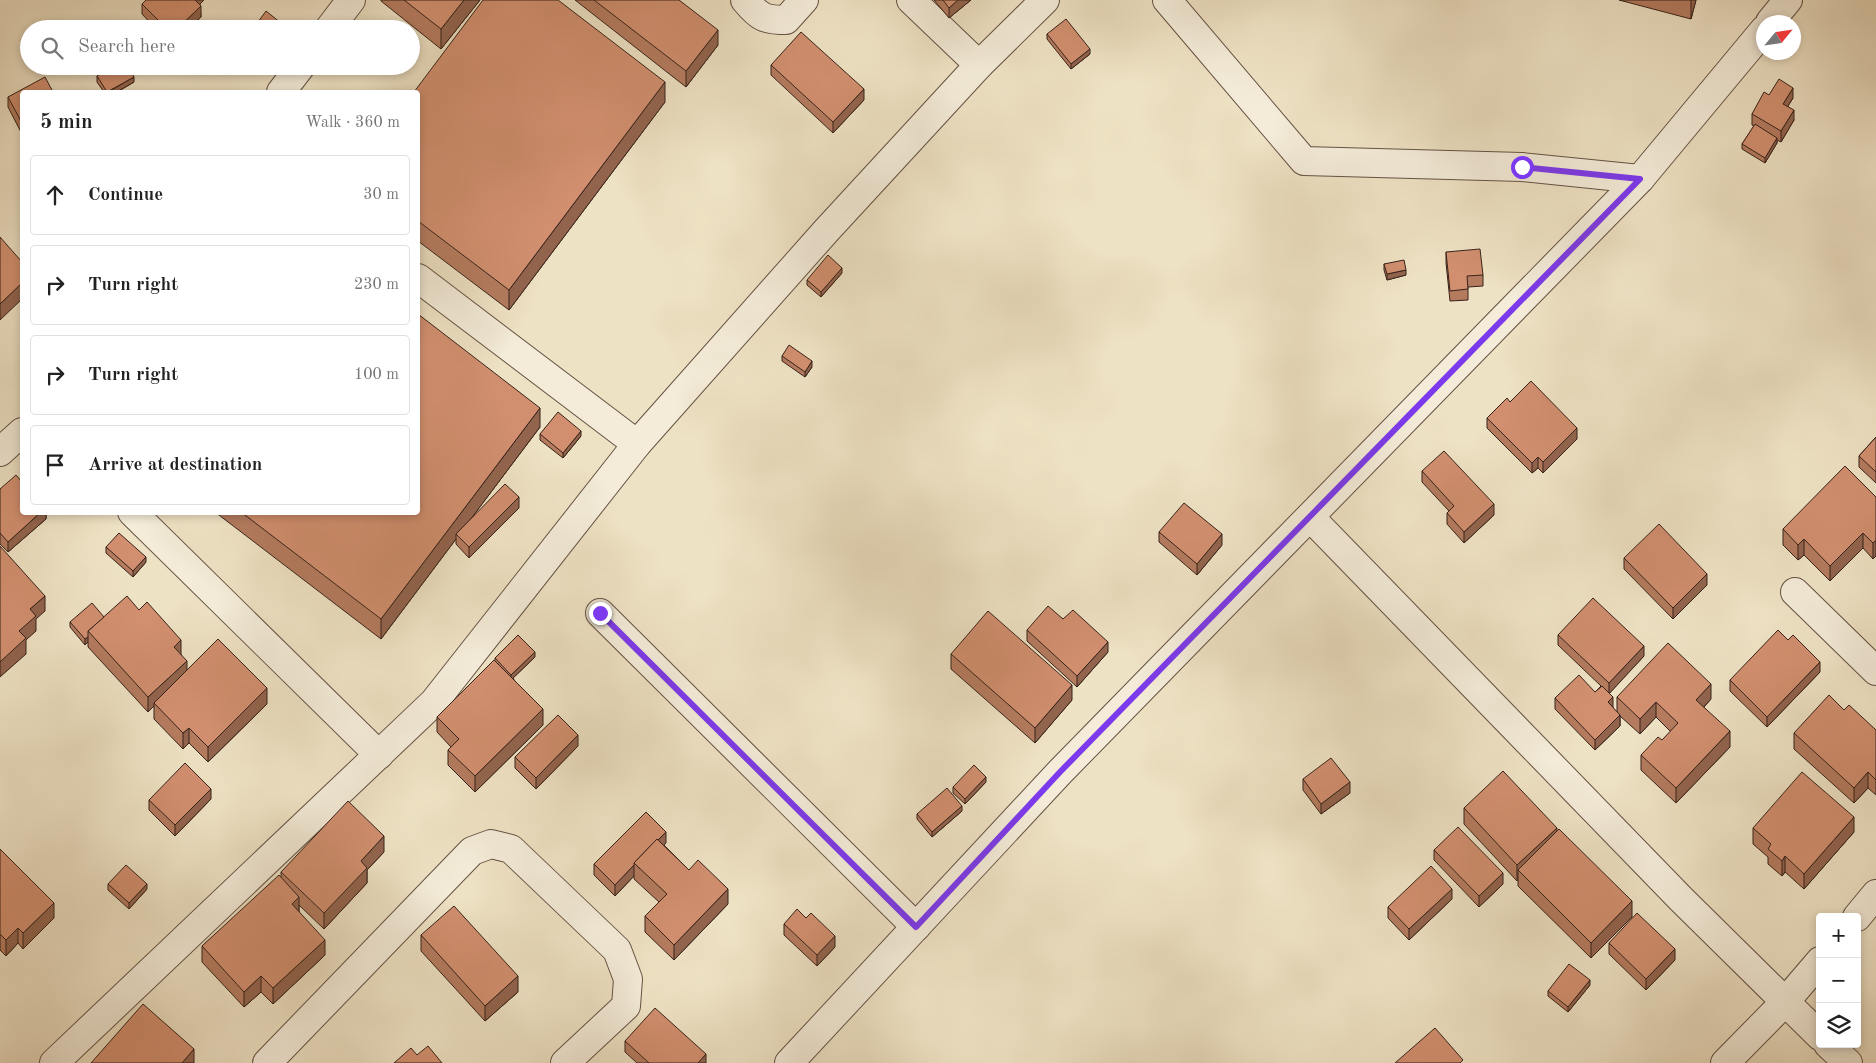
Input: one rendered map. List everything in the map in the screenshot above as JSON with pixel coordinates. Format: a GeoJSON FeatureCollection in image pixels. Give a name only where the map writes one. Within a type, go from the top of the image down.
{"type":"FeatureCollection","features":[{"type":"Feature","properties":{"kind":"street"},"geometry":{"type":"LineString","coordinates":[[336,20],[351,0]]}},
{"type":"Feature","properties":{"kind":"street"},"geometry":{"type":"LineString","coordinates":[[745,0],[758,16],[771,20],[786,20],[804,0]]}},
{"type":"Feature","properties":{"kind":"street"},"geometry":{"type":"LineString","coordinates":[[911,0],[979,64]]}},
{"type":"Feature","properties":{"kind":"street"},"geometry":{"type":"LineString","coordinates":[[54,1063],[434,702],[637,444],[826,231],[979,64],[1045,0]]}},
{"type":"Feature","properties":{"kind":"street"},"geometry":{"type":"LineString","coordinates":[[1167,0],[1304,161],[1522,167],[1640,179]]}},
{"type":"Feature","properties":{"kind":"street"},"geometry":{"type":"LineString","coordinates":[[1776,15],[1788,0]]}},
{"type":"Feature","properties":{"kind":"street"},"geometry":{"type":"LineString","coordinates":[[789,1063],[1060,772],[1311,518],[1640,179],[1756,40]]}},
{"type":"Feature","properties":{"kind":"street"},"geometry":{"type":"LineString","coordinates":[[283,90],[294,75]]}},
{"type":"Feature","properties":{"kind":"street"},"geometry":{"type":"LineString","coordinates":[[420,280],[637,444]]}},
{"type":"Feature","properties":{"kind":"street"},"geometry":{"type":"LineString","coordinates":[[0,452],[20,434]]}},
{"type":"Feature","properties":{"kind":"street"},"geometry":{"type":"LineString","coordinates":[[135,515],[378,755]]}},
{"type":"Feature","properties":{"kind":"street"},"geometry":{"type":"LineString","coordinates":[[1311,518],[1816,1032]]}},
{"type":"Feature","properties":{"kind":"street"},"geometry":{"type":"LineString","coordinates":[[1795,592],[1876,671]]}},
{"type":"Feature","properties":{"kind":"street"},"geometry":{"type":"LineString","coordinates":[[600,613],[916,927]]}},
{"type":"Feature","properties":{"kind":"street"},"geometry":{"type":"LineString","coordinates":[[267,1063],[472,851],[491,844],[511,849],[617,950],[628,978],[626,1006],[565,1063]]}},
{"type":"Feature","properties":{"kind":"street"},"geometry":{"type":"LineString","coordinates":[[1860,913],[1876,894]]}},
{"type":"Feature","properties":{"kind":"street"},"geometry":{"type":"LineString","coordinates":[[1725,1063],[1785,1002],[1816,966]]}},
{"type":"Feature","properties":{"kind":"street"},"geometry":{"type":"LineString","coordinates":[[1832,1048],[1848,1063]]}},
{"type":"Feature","properties":{"kind":"building"},"geometry":{"type":"Polygon","coordinates":[[[146,0],[195,0],[201,6],[186,20],[158,20],[142,4],[146,0]]]}},
{"type":"Feature","properties":{"kind":"building"},"geometry":{"type":"Polygon","coordinates":[[[404,0],[464,0],[441,29],[404,0]]]}},
{"type":"Feature","properties":{"kind":"building"},"geometry":{"type":"Polygon","coordinates":[[[483,0],[558,0],[665,82],[509,290],[420,223],[420,90],[416,90],[483,0]]]}},
{"type":"Feature","properties":{"kind":"building"},"geometry":{"type":"Polygon","coordinates":[[[594,0],[679,0],[718,30],[686,71],[594,0]]]}},
{"type":"Feature","properties":{"kind":"building"},"geometry":{"type":"Polygon","coordinates":[[[943,0],[958,0],[949,8],[943,0]]]}},
{"type":"Feature","properties":{"kind":"building"},"geometry":{"type":"Polygon","coordinates":[[[266,11],[277,20],[260,20],[266,11]]]}},
{"type":"Feature","properties":{"kind":"building"},"geometry":{"type":"Polygon","coordinates":[[[1066,19],[1090,49],[1071,64],[1047,34],[1066,19]]]}},
{"type":"Feature","properties":{"kind":"building"},"geometry":{"type":"Polygon","coordinates":[[[801,32],[864,89],[833,122],[771,65],[801,32]]]}},
{"type":"Feature","properties":{"kind":"building"},"geometry":{"type":"Polygon","coordinates":[[[133,75],[134,77],[111,90],[106,90],[97,76],[133,75]]]}},
{"type":"Feature","properties":{"kind":"building"},"geometry":{"type":"Polygon","coordinates":[[[45,77],[52,90],[21,90],[45,77]]]}},
{"type":"Feature","properties":{"kind":"building"},"geometry":{"type":"Polygon","coordinates":[[[1779,79],[1793,88],[1783,104],[1794,110],[1781,131],[1752,114],[1764,92],[1769,95],[1779,79]]]}},
{"type":"Feature","properties":{"kind":"building"},"geometry":{"type":"Polygon","coordinates":[[[20,91],[20,119],[8,97],[20,91]]]}},
{"type":"Feature","properties":{"kind":"building"},"geometry":{"type":"Polygon","coordinates":[[[1755,124],[1777,138],[1765,158],[1742,144],[1755,124]]]}},
{"type":"Feature","properties":{"kind":"building"},"geometry":{"type":"Polygon","coordinates":[[[0,237],[20,260],[20,285],[0,304],[0,237]]]}},
{"type":"Feature","properties":{"kind":"building"},"geometry":{"type":"Polygon","coordinates":[[[1480,249],[1483,275],[1467,276],[1468,289],[1450,291],[1446,252],[1480,249]]]}},
{"type":"Feature","properties":{"kind":"building"},"geometry":{"type":"Polygon","coordinates":[[[828,255],[842,268],[821,292],[807,280],[828,255]]]}},
{"type":"Feature","properties":{"kind":"building"},"geometry":{"type":"Polygon","coordinates":[[[1404,260],[1406,270],[1387,274],[1384,264],[1404,260]]]}},
{"type":"Feature","properties":{"kind":"building"},"geometry":{"type":"Polygon","coordinates":[[[420,316],[540,408],[381,619],[245,515],[420,515],[420,316]]]}},
{"type":"Feature","properties":{"kind":"building"},"geometry":{"type":"Polygon","coordinates":[[[789,345],[812,361],[805,372],[782,356],[789,345]]]}},
{"type":"Feature","properties":{"kind":"building"},"geometry":{"type":"Polygon","coordinates":[[[1531,381],[1577,428],[1543,462],[1538,457],[1532,463],[1487,418],[1507,398],[1510,402],[1531,381]]]}},
{"type":"Feature","properties":{"kind":"building"},"geometry":{"type":"Polygon","coordinates":[[[558,412],[581,431],[563,453],[540,434],[558,412]]]}},
{"type":"Feature","properties":{"kind":"building"},"geometry":{"type":"Polygon","coordinates":[[[1876,437],[1876,472],[1859,456],[1876,437]]]}},
{"type":"Feature","properties":{"kind":"building"},"geometry":{"type":"Polygon","coordinates":[[[1444,451],[1494,504],[1464,532],[1447,513],[1454,506],[1422,471],[1444,451]]]}},
{"type":"Feature","properties":{"kind":"building"},"geometry":{"type":"Polygon","coordinates":[[[1845,466],[1876,497],[1876,540],[1873,543],[1863,533],[1830,566],[1804,539],[1798,545],[1783,529],[1845,466]]]}},
{"type":"Feature","properties":{"kind":"building"},"geometry":{"type":"Polygon","coordinates":[[[16,475],[20,480],[20,515],[38,515],[8,542],[0,533],[0,489],[16,475]]]}},
{"type":"Feature","properties":{"kind":"building"},"geometry":{"type":"Polygon","coordinates":[[[505,484],[519,497],[469,547],[456,534],[505,484]]]}},
{"type":"Feature","properties":{"kind":"building"},"geometry":{"type":"Polygon","coordinates":[[[1184,503],[1222,534],[1197,564],[1159,532],[1184,503]]]}},
{"type":"Feature","properties":{"kind":"building"},"geometry":{"type":"Polygon","coordinates":[[[1659,524],[1707,574],[1673,608],[1624,558],[1659,524]]]}},
{"type":"Feature","properties":{"kind":"building"},"geometry":{"type":"Polygon","coordinates":[[[119,533],[146,557],[133,571],[106,547],[119,533]]]}},
{"type":"Feature","properties":{"kind":"building"},"geometry":{"type":"Polygon","coordinates":[[[0,546],[45,596],[30,609],[36,616],[19,631],[26,638],[0,662],[0,546]]]}},
{"type":"Feature","properties":{"kind":"building"},"geometry":{"type":"Polygon","coordinates":[[[127,596],[139,610],[147,602],[181,640],[174,647],[187,661],[148,697],[88,631],[127,596]]]}},
{"type":"Feature","properties":{"kind":"building"},"geometry":{"type":"Polygon","coordinates":[[[1593,598],[1644,646],[1609,683],[1558,635],[1593,598]]]}},
{"type":"Feature","properties":{"kind":"building"},"geometry":{"type":"Polygon","coordinates":[[[92,603],[104,617],[88,631],[88,637],[85,639],[70,622],[92,603]]]}},
{"type":"Feature","properties":{"kind":"building"},"geometry":{"type":"Polygon","coordinates":[[[1048,606],[1063,619],[1073,610],[1108,642],[1077,676],[1027,630],[1048,606]]]}},
{"type":"Feature","properties":{"kind":"building"},"geometry":{"type":"Polygon","coordinates":[[[988,611],[1072,685],[1035,728],[951,654],[988,611]]]}},
{"type":"Feature","properties":{"kind":"building"},"geometry":{"type":"Polygon","coordinates":[[[1778,630],[1788,640],[1793,635],[1820,662],[1767,717],[1730,680],[1778,630]]]}},
{"type":"Feature","properties":{"kind":"building"},"geometry":{"type":"Polygon","coordinates":[[[518,635],[535,652],[511,675],[495,658],[518,635]]]}},
{"type":"Feature","properties":{"kind":"building"},"geometry":{"type":"Polygon","coordinates":[[[218,639],[267,688],[208,747],[189,728],[183,733],[154,703],[218,639]]]}},
{"type":"Feature","properties":{"kind":"building"},"geometry":{"type":"Polygon","coordinates":[[[1668,643],[1711,684],[1696,700],[1730,731],[1676,788],[1641,755],[1658,737],[1662,740],[1678,723],[1656,702],[1640,719],[1617,697],[1668,643]]]}},
{"type":"Feature","properties":{"kind":"building"},"geometry":{"type":"Polygon","coordinates":[[[494,660],[543,709],[475,776],[448,750],[459,739],[437,717],[494,660]]]}},
{"type":"Feature","properties":{"kind":"building"},"geometry":{"type":"Polygon","coordinates":[[[1579,675],[1595,692],[1602,686],[1613,697],[1608,702],[1620,715],[1595,740],[1555,698],[1579,675]]]}},
{"type":"Feature","properties":{"kind":"building"},"geometry":{"type":"Polygon","coordinates":[[[1829,695],[1844,710],[1849,705],[1876,730],[1876,780],[1868,772],[1854,788],[1794,733],[1829,695]]]}},
{"type":"Feature","properties":{"kind":"building"},"geometry":{"type":"Polygon","coordinates":[[[558,715],[578,735],[536,778],[515,757],[558,715]]]}},
{"type":"Feature","properties":{"kind":"building"},"geometry":{"type":"Polygon","coordinates":[[[1331,758],[1350,782],[1321,804],[1303,779],[1331,758]]]}},
{"type":"Feature","properties":{"kind":"building"},"geometry":{"type":"Polygon","coordinates":[[[185,763],[211,789],[175,825],[149,800],[185,763]]]}},
{"type":"Feature","properties":{"kind":"building"},"geometry":{"type":"Polygon","coordinates":[[[974,765],[986,777],[965,799],[953,787],[974,765]]]}},
{"type":"Feature","properties":{"kind":"building"},"geometry":{"type":"Polygon","coordinates":[[[1503,771],[1557,828],[1517,865],[1464,808],[1503,771]]]}},
{"type":"Feature","properties":{"kind":"building"},"geometry":{"type":"Polygon","coordinates":[[[1802,772],[1854,817],[1804,874],[1785,856],[1782,861],[1768,849],[1771,844],[1753,828],[1802,772]]]}},
{"type":"Feature","properties":{"kind":"building"},"geometry":{"type":"Polygon","coordinates":[[[947,788],[962,806],[932,832],[917,814],[947,788]]]}},
{"type":"Feature","properties":{"kind":"building"},"geometry":{"type":"Polygon","coordinates":[[[348,801],[384,836],[361,861],[367,868],[324,913],[281,872],[348,801]]]}},
{"type":"Feature","properties":{"kind":"building"},"geometry":{"type":"Polygon","coordinates":[[[646,812],[666,832],[657,839],[615,885],[594,864],[646,812]]]}},
{"type":"Feature","properties":{"kind":"building"},"geometry":{"type":"Polygon","coordinates":[[[1458,827],[1503,873],[1479,896],[1434,850],[1458,827]]]}},
{"type":"Feature","properties":{"kind":"building"},"geometry":{"type":"Polygon","coordinates":[[[1559,829],[1632,901],[1591,943],[1518,870],[1559,829]]]}},
{"type":"Feature","properties":{"kind":"building"},"geometry":{"type":"Polygon","coordinates":[[[657,839],[689,870],[698,860],[728,889],[674,945],[645,916],[667,894],[634,863],[657,839]]]}},
{"type":"Feature","properties":{"kind":"building"},"geometry":{"type":"Polygon","coordinates":[[[0,849],[54,903],[23,933],[18,928],[6,940],[0,934],[0,849]]]}},
{"type":"Feature","properties":{"kind":"building"},"geometry":{"type":"Polygon","coordinates":[[[126,865],[147,884],[129,903],[108,884],[126,865]]]}},
{"type":"Feature","properties":{"kind":"building"},"geometry":{"type":"Polygon","coordinates":[[[1431,866],[1452,889],[1409,929],[1388,907],[1431,866]]]}},
{"type":"Feature","properties":{"kind":"building"},"geometry":{"type":"Polygon","coordinates":[[[279,875],[299,897],[292,904],[325,940],[273,988],[261,976],[244,992],[202,946],[279,875]]]}},
{"type":"Feature","properties":{"kind":"building"},"geometry":{"type":"Polygon","coordinates":[[[454,906],[518,976],[485,1006],[421,935],[454,906]]]}},
{"type":"Feature","properties":{"kind":"building"},"geometry":{"type":"Polygon","coordinates":[[[797,909],[806,918],[811,913],[835,936],[817,955],[784,924],[797,909]]]}},
{"type":"Feature","properties":{"kind":"building"},"geometry":{"type":"Polygon","coordinates":[[[1637,913],[1675,949],[1646,979],[1609,943],[1637,913]]]}},
{"type":"Feature","properties":{"kind":"building"},"geometry":{"type":"Polygon","coordinates":[[[1569,964],[1590,980],[1568,1007],[1548,991],[1569,964]]]}},
{"type":"Feature","properties":{"kind":"building"},"geometry":{"type":"Polygon","coordinates":[[[143,1004],[194,1049],[182,1063],[91,1063],[143,1004]]]}},
{"type":"Feature","properties":{"kind":"building"},"geometry":{"type":"Polygon","coordinates":[[[655,1008],[706,1054],[698,1063],[649,1063],[625,1041],[655,1008]]]}},
{"type":"Feature","properties":{"kind":"building"},"geometry":{"type":"Polygon","coordinates":[[[1435,1028],[1463,1060],[1460,1063],[1395,1063],[1435,1028]]]}},
{"type":"Feature","properties":{"kind":"building"},"geometry":{"type":"Polygon","coordinates":[[[428,1046],[442,1063],[394,1063],[411,1048],[417,1055],[428,1046]]]}},
{"type":"Feature","properties":{"kind":"route"},"geometry":{"type":"LineString","coordinates":[[600,613],[916,927],[1060,772],[1311,518],[1640,179],[1522,167]]}}]}
